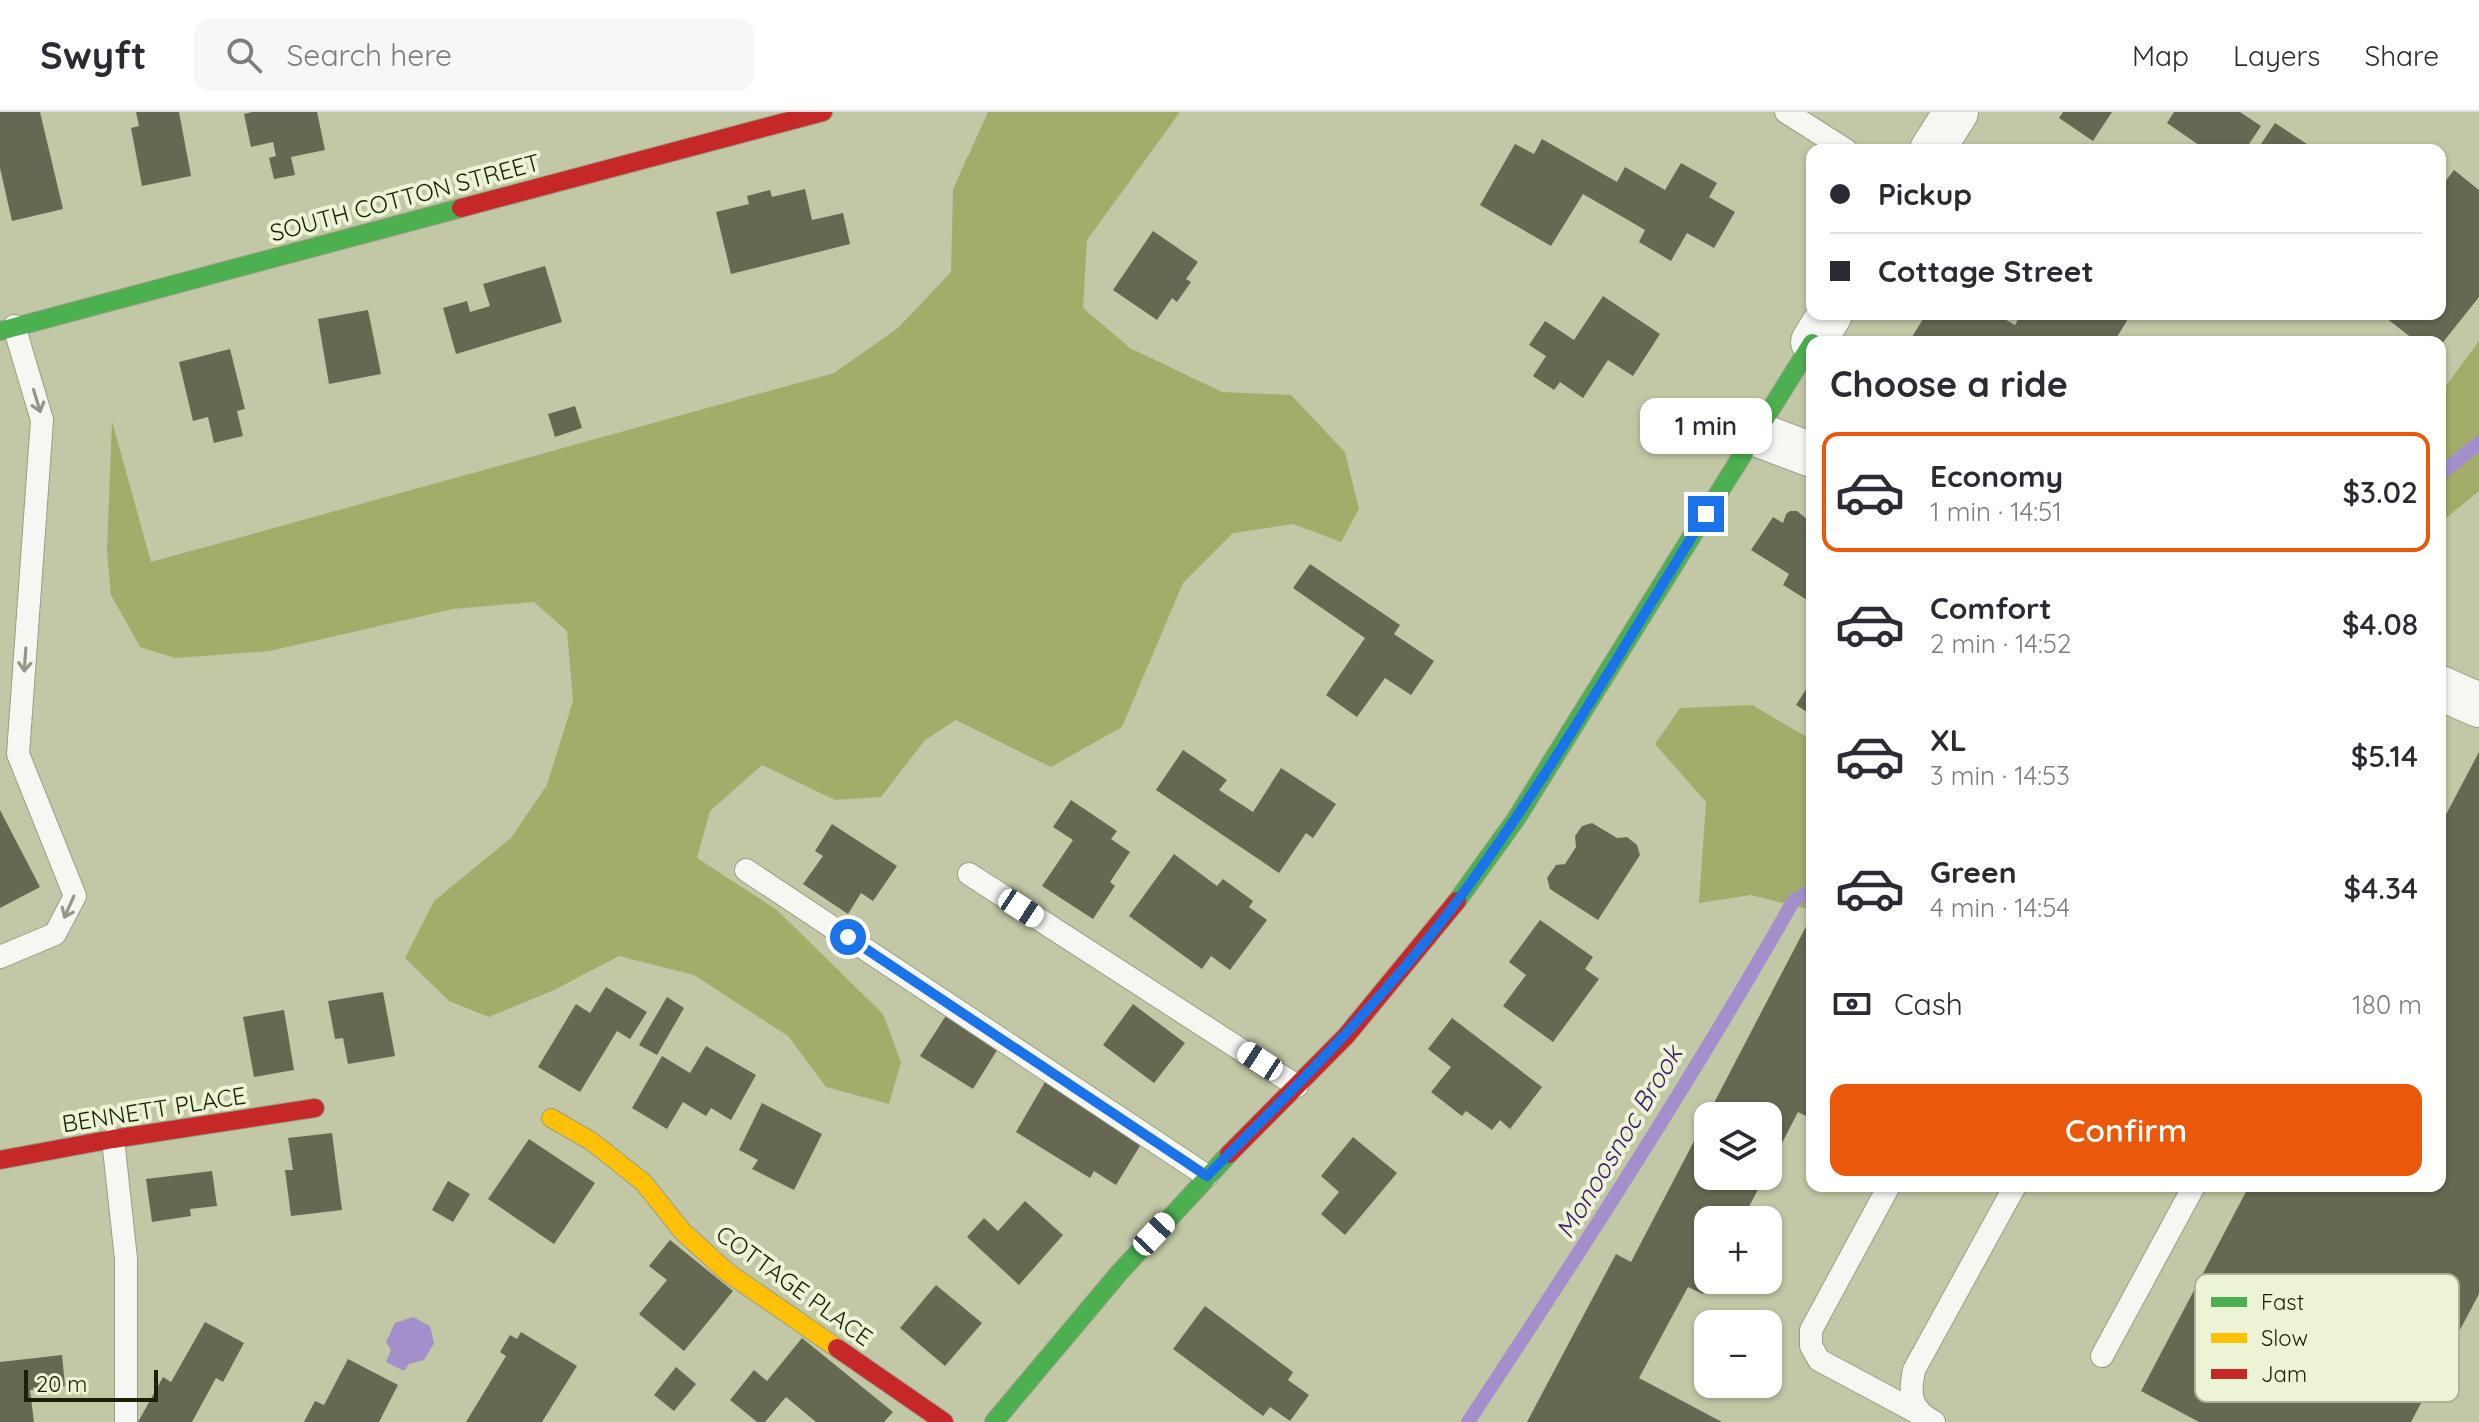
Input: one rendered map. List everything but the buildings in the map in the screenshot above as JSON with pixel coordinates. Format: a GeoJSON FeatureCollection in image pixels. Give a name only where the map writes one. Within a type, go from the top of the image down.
{"type":"FeatureCollection","features":[{"type":"Feature","properties":{"kind":"street","name":"SOUTH COTTON STREET"},"geometry":{"type":"LineString","coordinates":[[7,329],[823,112]]}},
{"type":"Feature","properties":{"kind":"street"},"geometry":{"type":"LineString","coordinates":[[1936,144],[1956,112]]}},
{"type":"Feature","properties":{"kind":"street"},"geometry":{"type":"LineString","coordinates":[[994,1422],[1119,1273],[1207,1176],[1346,1036],[1448,913],[1516,819],[1806,353]]}},
{"type":"Feature","properties":{"kind":"street"},"geometry":{"type":"LineString","coordinates":[[1756,434],[1806,453]]}},
{"type":"Feature","properties":{"kind":"street"},"geometry":{"type":"LineString","coordinates":[[2446,691],[2479,705]]}},
{"type":"Feature","properties":{"kind":"street","name":"BENNETT PLACE"},"geometry":{"type":"LineString","coordinates":[[0,1160],[315,1108]]}},
{"type":"Feature","properties":{"kind":"street","name":"COTTAGE PLACE"},"geometry":{"type":"LineString","coordinates":[[551,1118],[591,1141],[643,1182],[683,1232],[727,1272],[944,1422]]}},
{"type":"Feature","properties":{"kind":"lane"},"geometry":{"type":"LineString","coordinates":[[1786,112],[1837,144]]}},
{"type":"Feature","properties":{"kind":"lane"},"geometry":{"type":"LineString","coordinates":[[0,957],[55,934],[75,896],[18,754],[42,420],[7,329]]}},
{"type":"Feature","properties":{"kind":"lane"},"geometry":{"type":"LineString","coordinates":[[746,870],[1207,1176]]}},
{"type":"Feature","properties":{"kind":"lane"},"geometry":{"type":"LineString","coordinates":[[969,874],[1297,1086]]}},
{"type":"Feature","properties":{"kind":"lane"},"geometry":{"type":"LineString","coordinates":[[113,1139],[126,1259],[126,1422]]}},
{"type":"Feature","properties":{"kind":"lane"},"geometry":{"type":"LineString","coordinates":[[1886,1192],[1811,1330],[1811,1346],[1819,1360],[1927,1418]]}},
{"type":"Feature","properties":{"kind":"lane"},"geometry":{"type":"LineString","coordinates":[[1927,1418],[1909,1393],[1914,1370],[2012,1192]]}},
{"type":"Feature","properties":{"kind":"lane"},"geometry":{"type":"LineString","coordinates":[[2102,1356],[2191,1192]]}},
{"type":"Feature","properties":{"kind":"green space"},"geometry":{"type":"Polygon","coordinates":[[[988,112],[1180,112],[1087,240],[1083,308],[1130,348],[1222,392],[1291,395],[1345,452],[1359,509],[1341,542],[1293,524],[1233,533],[1183,583],[1122,727],[1051,767],[956,720],[925,740],[881,797],[835,800],[762,765],[710,811],[697,858],[777,910],[883,1014],[901,1062],[889,1104],[826,1087],[788,1036],[694,975],[619,956],[554,990],[489,1017],[449,1001],[405,958],[434,901],[511,838],[547,785],[573,701],[567,631],[534,602],[453,609],[270,651],[175,658],[140,647],[111,595],[107,551],[112,421],[151,562],[834,373],[898,328],[951,272],[953,189],[988,112]]]}},
{"type":"Feature","properties":{"kind":"green space"},"geometry":{"type":"Polygon","coordinates":[[[2479,341],[2479,491],[2446,518],[2446,386],[2479,341]]]}},
{"type":"Feature","properties":{"kind":"green space"},"geometry":{"type":"Polygon","coordinates":[[[1752,705],[1806,736],[1806,909],[1751,895],[1699,903],[1706,802],[1655,744],[1680,708],[1752,705]]]}},
{"type":"Feature","properties":{"kind":"shaded area"},"geometry":{"type":"Polygon","coordinates":[[[413,1317],[430,1326],[434,1343],[424,1360],[409,1364],[404,1371],[386,1362],[391,1350],[386,1342],[395,1323],[413,1317]]]}},
{"type":"Feature","properties":{"kind":"waterway","name":"Monoosnoc Brook"},"geometry":{"type":"LineString","coordinates":[[2446,469],[2479,443]]}},
{"type":"Feature","properties":{"kind":"waterway","name":"Monoosnoc Brook"},"geometry":{"type":"LineString","coordinates":[[1468,1422],[1635,1164],[1794,900],[1806,893]]}},
{"type":"Feature","properties":{"kind":"traffic: fast"},"geometry":{"type":"LineString","coordinates":[[0,331],[461,208]]}},
{"type":"Feature","properties":{"kind":"traffic: fast"},"geometry":{"type":"LineString","coordinates":[[1457,901],[1516,819],[1806,353]]}},
{"type":"Feature","properties":{"kind":"traffic: fast"},"geometry":{"type":"LineString","coordinates":[[994,1422],[1119,1273],[1229,1154]]}},
{"type":"Feature","properties":{"kind":"traffic: slow"},"geometry":{"type":"LineString","coordinates":[[551,1118],[591,1141],[643,1182],[683,1232],[727,1272],[837,1348]]}},
{"type":"Feature","properties":{"kind":"traffic: jam"},"geometry":{"type":"LineString","coordinates":[[461,208],[823,112]]}},
{"type":"Feature","properties":{"kind":"traffic: jam"},"geometry":{"type":"LineString","coordinates":[[1229,1154],[1346,1036],[1457,901]]}},
{"type":"Feature","properties":{"kind":"traffic: jam"},"geometry":{"type":"LineString","coordinates":[[0,1160],[315,1108]]}},
{"type":"Feature","properties":{"kind":"traffic: jam"},"geometry":{"type":"LineString","coordinates":[[837,1348],[944,1422]]}},
{"type":"Feature","properties":{"kind":"route"},"geometry":{"type":"LineString","coordinates":[[848,937],[1207,1176],[1346,1036],[1448,913],[1516,819],[1706,514]]}}]}
